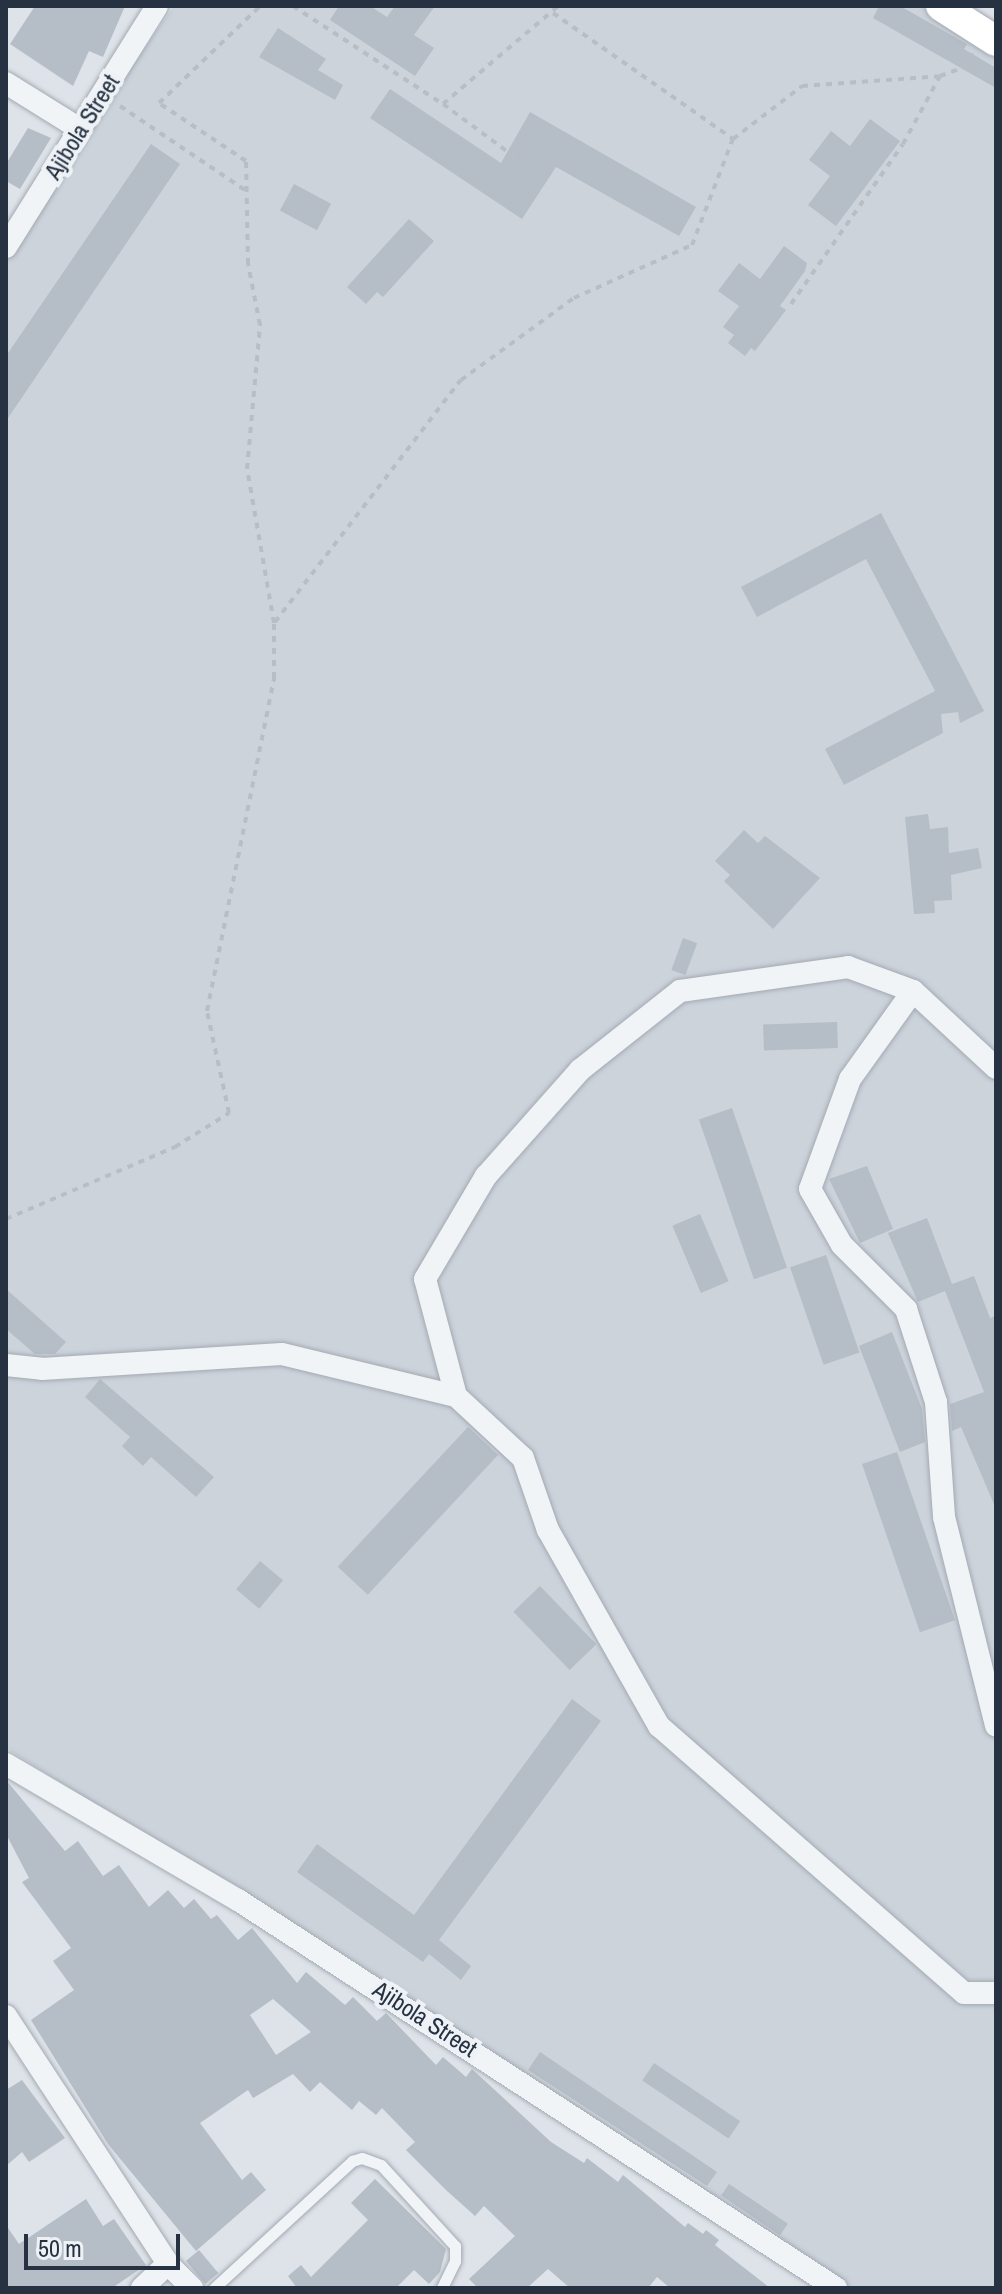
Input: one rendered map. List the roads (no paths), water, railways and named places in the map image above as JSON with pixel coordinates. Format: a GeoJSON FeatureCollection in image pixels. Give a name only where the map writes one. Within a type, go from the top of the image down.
{"type":"FeatureCollection","features":[{"type":"Feature","properties":{"kind":"street","name":"Ajibola Street"},"geometry":{"type":"LineString","coordinates":[[6,247],[157,6]]}},
{"type":"Feature","properties":{"kind":"street"},"geometry":{"type":"LineString","coordinates":[[941,6],[992,38]]}},
{"type":"Feature","properties":{"kind":"street"},"geometry":{"type":"LineString","coordinates":[[6,83],[80,129]]}},
{"type":"Feature","properties":{"kind":"street"},"geometry":{"type":"LineString","coordinates":[[456,1396],[425,1279],[486,1176],[580,1070],[680,991],[848,967],[913,991],[996,1068]]}},
{"type":"Feature","properties":{"kind":"street"},"geometry":{"type":"LineString","coordinates":[[913,991],[850,1079],[810,1189],[842,1245],[906,1309],[936,1402],[944,1517],[996,1726]]}},
{"type":"Feature","properties":{"kind":"street"},"geometry":{"type":"LineString","coordinates":[[6,1365],[42,1369],[282,1354],[456,1396],[523,1458],[548,1530],[659,1726],[964,1993],[996,1993]]}},
{"type":"Feature","properties":{"kind":"street","name":"Ajibola Street"},"geometry":{"type":"LineString","coordinates":[[6,1764],[238,1900],[432,2022],[836,2288]]}},
{"type":"Feature","properties":{"kind":"street"},"geometry":{"type":"LineString","coordinates":[[6,2016],[168,2264],[192,2288]]}},
{"type":"Feature","properties":{"kind":"street"},"geometry":{"type":"LineString","coordinates":[[142,2288],[168,2264]]}},
{"type":"Feature","properties":{"kind":"lane"},"geometry":{"type":"LineString","coordinates":[[214,2288],[352,2161],[362,2158],[381,2165],[455,2246],[455,2261],[442,2288]]}}]}
